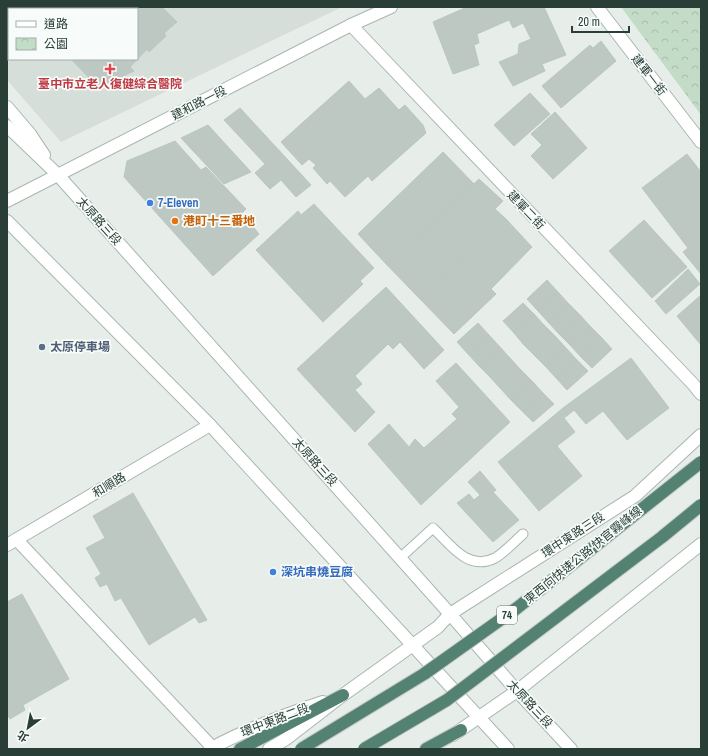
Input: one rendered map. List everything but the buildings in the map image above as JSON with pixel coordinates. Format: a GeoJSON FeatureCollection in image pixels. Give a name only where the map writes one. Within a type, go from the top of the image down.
{"type":"FeatureCollection","features":[{"type":"Feature","properties":{"kind":"highway","name":"東西向快速公路 快官霧峰線"},"geometry":{"type":"LineString","coordinates":[[301,749],[424,674],[517,608],[701,462]]}},
{"type":"Feature","properties":{"kind":"highway"},"geometry":{"type":"LineString","coordinates":[[364,749],[447,700],[662,537],[701,505]]}},
{"type":"Feature","properties":{"kind":"highway"},"geometry":{"type":"LineString","coordinates":[[240,749],[343,695]]}},
{"type":"Feature","properties":{"kind":"highway"},"geometry":{"type":"LineString","coordinates":[[426,749],[461,730]]}},
{"type":"Feature","properties":{"kind":"street","name":"建和路一段"},"geometry":{"type":"LineString","coordinates":[[7,201],[351,25],[391,7]]}},
{"type":"Feature","properties":{"kind":"street","name":"建軍一街"},"geometry":{"type":"LineString","coordinates":[[597,7],[701,142]]}},
{"type":"Feature","properties":{"kind":"street","name":"建軍二街"},"geometry":{"type":"LineString","coordinates":[[351,25],[688,378],[701,394]]}},
{"type":"Feature","properties":{"kind":"street","name":"太原路三段"},"geometry":{"type":"LineString","coordinates":[[7,107],[30,134],[58,175]]}},
{"type":"Feature","properties":{"kind":"street","name":"太原路三段"},"geometry":{"type":"LineString","coordinates":[[7,126],[58,175],[517,691],[571,749]]}},
{"type":"Feature","properties":{"kind":"street"},"geometry":{"type":"LineString","coordinates":[[7,221],[210,425],[508,749]]}},
{"type":"Feature","properties":{"kind":"street","name":"和順路"},"geometry":{"type":"LineString","coordinates":[[12,542],[210,425]]}},
{"type":"Feature","properties":{"kind":"street","name":"環中東路三段"},"geometry":{"type":"LineString","coordinates":[[438,627],[450,614],[635,496],[701,435]]}},
{"type":"Feature","properties":{"kind":"street"},"geometry":{"type":"LineString","coordinates":[[12,542],[211,748]]}},
{"type":"Feature","properties":{"kind":"street"},"geometry":{"type":"LineString","coordinates":[[431,749],[517,691],[701,544]]}},
{"type":"Feature","properties":{"kind":"street","name":"環中東路二段"},"geometry":{"type":"LineString","coordinates":[[269,749],[286,739],[343,695],[438,627]]}},
{"type":"Feature","properties":{"kind":"street","name":"環中東路二段"},"geometry":{"type":"LineString","coordinates":[[211,748],[237,734],[277,718],[343,695]]}},
{"type":"Feature","properties":{"kind":"lane"},"geometry":{"type":"LineString","coordinates":[[400,558],[433,528],[461,556],[479,562],[495,558],[524,534]]}},
{"type":"Feature","properties":{"kind":"shaded area","name":"臺中市立老人復健綜合醫院"},"geometry":{"type":"Polygon","coordinates":[[[7,7],[342,7],[61,142],[7,80],[7,7]]]}},
{"type":"Feature","properties":{"kind":"green space"},"geometry":{"type":"Polygon","coordinates":[[[621,7],[701,7],[701,115],[621,7]]]}},
{"type":"Feature","properties":{"kind":"place","name":"臺中市立老人復健綜合醫院"},"geometry":{"type":"Point","coordinates":[110,69]}},
{"type":"Feature","properties":{"kind":"place","name":"7-Eleven"},"geometry":{"type":"Point","coordinates":[150,203]}},
{"type":"Feature","properties":{"kind":"place","name":"港町十三番地"},"geometry":{"type":"Point","coordinates":[175,221]}},
{"type":"Feature","properties":{"kind":"place","name":"太原停車場"},"geometry":{"type":"Point","coordinates":[42,347]}},
{"type":"Feature","properties":{"kind":"place","name":"深坑串燒豆腐"},"geometry":{"type":"Point","coordinates":[273,572]}}]}
